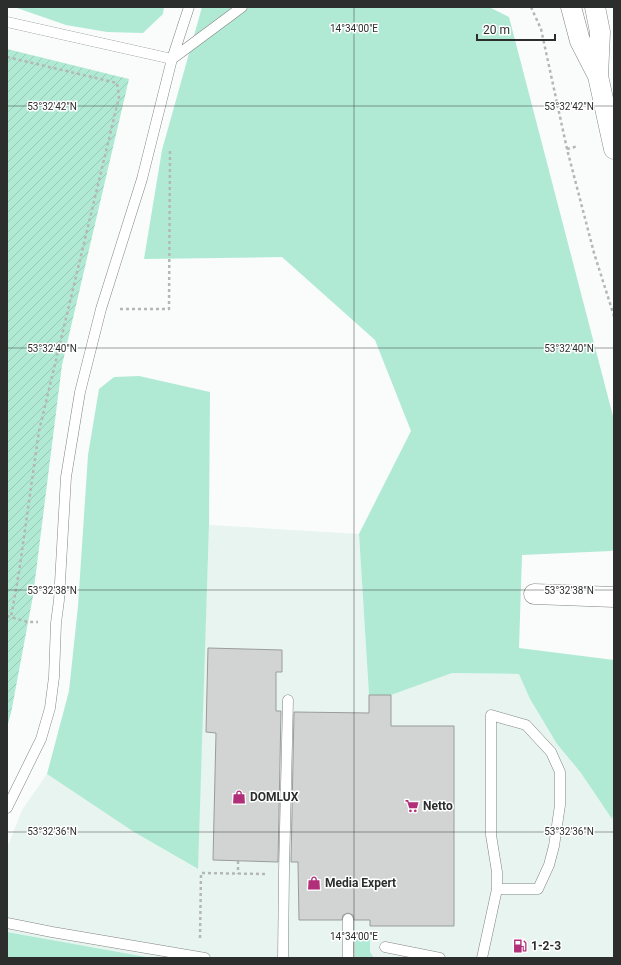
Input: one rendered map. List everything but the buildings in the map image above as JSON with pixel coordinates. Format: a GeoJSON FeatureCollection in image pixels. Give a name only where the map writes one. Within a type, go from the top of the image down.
{"type":"FeatureCollection","features":[{"type":"Feature","properties":{"kind":"street"},"geometry":{"type":"LineString","coordinates":[[571,7],[580,41],[598,76],[614,149]]}},
{"type":"Feature","properties":{"kind":"street"},"geometry":{"type":"LineString","coordinates":[[595,7],[600,32],[598,76]]}},
{"type":"Feature","properties":{"kind":"street"},"geometry":{"type":"LineString","coordinates":[[534,594],[614,597]]}},
{"type":"Feature","properties":{"kind":"lane"},"geometry":{"type":"LineString","coordinates":[[7,808],[41,739],[50,708],[54,677],[56,623],[59,600],[66,477],[80,392],[101,309],[142,180],[172,59],[188,7]]}},
{"type":"Feature","properties":{"kind":"lane"},"geometry":{"type":"LineString","coordinates":[[7,22],[172,59],[242,7]]}},
{"type":"Feature","properties":{"kind":"lane"},"geometry":{"type":"LineString","coordinates":[[283,958],[288,700]]}},
{"type":"Feature","properties":{"kind":"lane"},"geometry":{"type":"LineString","coordinates":[[482,958],[497,889],[497,872],[491,835],[491,715],[526,725],[551,752],[560,772],[560,805],[554,846],[549,865],[538,889],[497,889]]}},
{"type":"Feature","properties":{"kind":"lane"},"geometry":{"type":"LineString","coordinates":[[348,920],[348,958]]}},
{"type":"Feature","properties":{"kind":"lane"},"geometry":{"type":"LineString","coordinates":[[7,923],[200,957]]}},
{"type":"Feature","properties":{"kind":"lane"},"geometry":{"type":"LineString","coordinates":[[385,947],[440,958]]}},
{"type":"Feature","properties":{"kind":"path"},"geometry":{"type":"LineString","coordinates":[[531,7],[541,29],[567,149],[594,253],[614,316]]}},
{"type":"Feature","properties":{"kind":"path"},"geometry":{"type":"LineString","coordinates":[[7,57],[117,83],[119,97],[39,431],[19,572],[11,617]]}},
{"type":"Feature","properties":{"kind":"path"},"geometry":{"type":"LineString","coordinates":[[101,309],[169,309],[170,145]]}},
{"type":"Feature","properties":{"kind":"path"},"geometry":{"type":"LineString","coordinates":[[567,149],[578,146]]}},
{"type":"Feature","properties":{"kind":"path"},"geometry":{"type":"LineString","coordinates":[[7,616],[28,622]]}},
{"type":"Feature","properties":{"kind":"path"},"geometry":{"type":"LineString","coordinates":[[238,861],[238,874]]}},
{"type":"Feature","properties":{"kind":"path"},"geometry":{"type":"LineString","coordinates":[[200,957],[201,873],[265,874]]}},
{"type":"Feature","properties":{"kind":"shaded area"},"geometry":{"type":"Polygon","coordinates":[[[209,525],[359,534],[369,695],[391,695],[452,673],[520,674],[530,699],[557,744],[581,773],[612,818],[614,811],[614,958],[152,958],[7,932],[7,848],[22,810],[47,774],[134,832],[197,869],[209,525]]]}},
{"type":"Feature","properties":{"kind":"green space"},"geometry":{"type":"Polygon","coordinates":[[[14,7],[164,7],[163,14],[143,33],[107,32],[66,25],[14,7]]]}},
{"type":"Feature","properties":{"kind":"green space"},"geometry":{"type":"Polygon","coordinates":[[[202,7],[489,7],[509,17],[614,420],[614,550],[522,555],[519,648],[614,660],[614,811],[612,819],[581,773],[557,744],[530,699],[519,674],[452,673],[391,695],[369,695],[359,534],[411,431],[375,340],[282,257],[144,259],[162,150],[202,7]]]}},
{"type":"Feature","properties":{"kind":"green space"},"geometry":{"type":"Polygon","coordinates":[[[7,49],[129,79],[62,365],[33,596],[7,727],[7,49]]]}},
{"type":"Feature","properties":{"kind":"green space"},"geometry":{"type":"Polygon","coordinates":[[[139,376],[210,392],[209,525],[198,869],[134,832],[47,774],[69,691],[78,606],[88,455],[99,389],[114,377],[139,376]]]}},
{"type":"Feature","properties":{"kind":"green space"},"geometry":{"type":"Polygon","coordinates":[[[7,932],[152,958],[7,958],[7,932]]]}},
{"type":"Feature","properties":{"kind":"green space"},"geometry":{"type":"Polygon","coordinates":[[[355,939],[370,939],[370,952],[374,958],[355,958],[355,939]]]}},
{"type":"Feature","properties":{"kind":"place","name":"DOMLUX"},"geometry":{"type":"Point","coordinates":[239,797]}},
{"type":"Feature","properties":{"kind":"place","name":"Netto"},"geometry":{"type":"Point","coordinates":[412,806]}},
{"type":"Feature","properties":{"kind":"place","name":"Media Expert"},"geometry":{"type":"Point","coordinates":[314,883]}},
{"type":"Feature","properties":{"kind":"place","name":"1-2-3"},"geometry":{"type":"Point","coordinates":[520,946]}}]}
